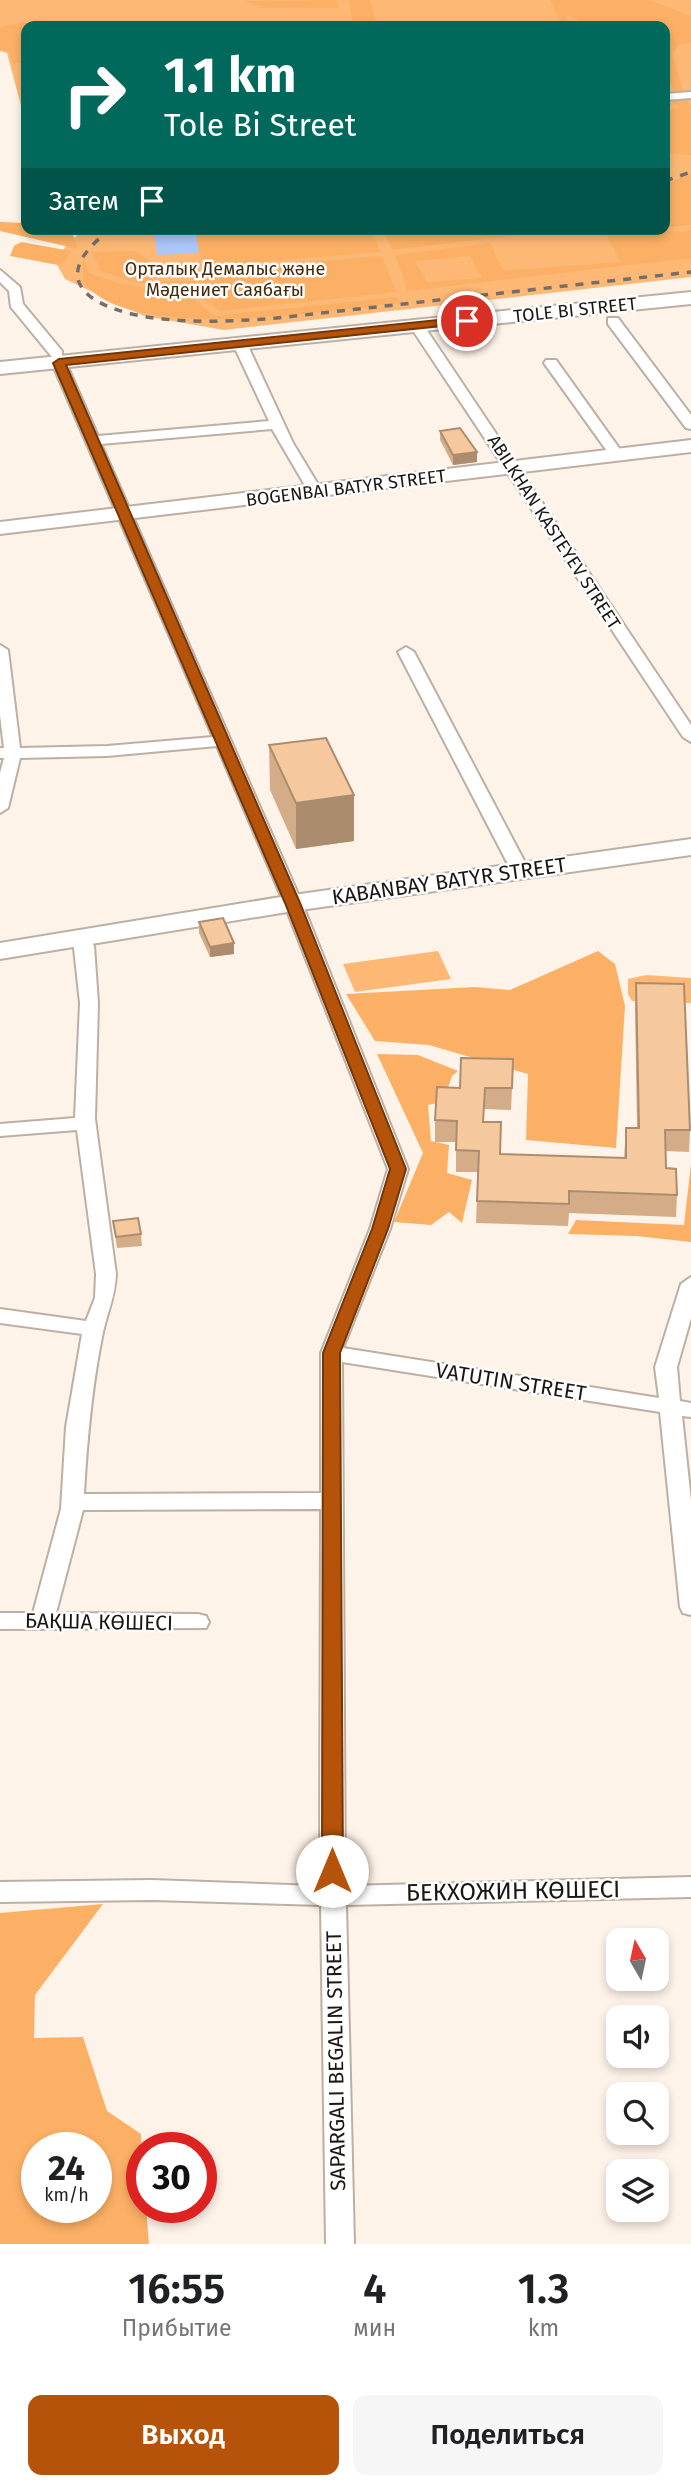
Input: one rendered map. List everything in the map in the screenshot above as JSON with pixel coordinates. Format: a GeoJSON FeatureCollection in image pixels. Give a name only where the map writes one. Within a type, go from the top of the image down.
{"type":"FeatureCollection","features":[{"type":"Feature","properties":{"kind":"main road"},"geometry":{"type":"LineString","coordinates":[[565,307],[691,283]]}},
{"type":"Feature","properties":{"kind":"main road","name":"TOLE BI STREET"},"geometry":{"type":"LineString","coordinates":[[0,360],[240,344],[416,326],[691,290]]}},
{"type":"Feature","properties":{"kind":"main road","name":"TOLE BI STREET"},"geometry":{"type":"LineString","coordinates":[[0,368],[58,358],[565,307],[691,298]]}},
{"type":"Feature","properties":{"kind":"main road"},"geometry":{"type":"LineString","coordinates":[[565,307],[691,305]]}},
{"type":"Feature","properties":{"kind":"main road","name":"BOGENBAI BATYR STREET"},"geometry":{"type":"LineString","coordinates":[[0,528],[691,446]]}},
{"type":"Feature","properties":{"kind":"main road","name":"KABANBAY BATYR STREET"},"geometry":{"type":"LineString","coordinates":[[0,951],[293,903],[691,847]]}},
{"type":"Feature","properties":{"kind":"street"},"geometry":{"type":"LineString","coordinates":[[670,97],[691,95]]}},
{"type":"Feature","properties":{"kind":"street","name":"SAPARGALI BEGALIN STREET"},"geometry":{"type":"LineString","coordinates":[[0,274],[15,290],[16,304],[58,358],[293,903],[398,1169],[380,1229],[331,1353],[332,1896],[340,2244]]}},
{"type":"Feature","properties":{"kind":"street"},"geometry":{"type":"LineString","coordinates":[[613,321],[691,425]]}},
{"type":"Feature","properties":{"kind":"street","name":"ABILKHAN KASTEYEV STREET"},"geometry":{"type":"LineString","coordinates":[[416,326],[691,737]]}},
{"type":"Feature","properties":{"kind":"street"},"geometry":{"type":"LineString","coordinates":[[240,344],[278,424],[315,491]]}},
{"type":"Feature","properties":{"kind":"street"},"geometry":{"type":"LineString","coordinates":[[551,363],[617,455]]}},
{"type":"Feature","properties":{"kind":"street"},"geometry":{"type":"LineString","coordinates":[[93,441],[278,424]]}},
{"type":"Feature","properties":{"kind":"street"},"geometry":{"type":"LineString","coordinates":[[0,650],[6,753],[0,808]]}},
{"type":"Feature","properties":{"kind":"street"},"geometry":{"type":"LineString","coordinates":[[406,652],[520,870]]}},
{"type":"Feature","properties":{"kind":"street"},"geometry":{"type":"LineString","coordinates":[[6,753],[107,751],[222,741]]}},
{"type":"Feature","properties":{"kind":"street"},"geometry":{"type":"LineString","coordinates":[[42,1622],[60,1562],[73,1502],[77,1427],[93,1329],[105,1298],[106,1274],[86,1123],[89,1003],[85,946],[82,939]]}},
{"type":"Feature","properties":{"kind":"street"},"geometry":{"type":"LineString","coordinates":[[0,1130],[86,1123]]}},
{"type":"Feature","properties":{"kind":"street"},"geometry":{"type":"LineString","coordinates":[[691,1284],[666,1367],[681,1409],[691,1607]]}},
{"type":"Feature","properties":{"kind":"street"},"geometry":{"type":"LineString","coordinates":[[0,1316],[93,1329]]}},
{"type":"Feature","properties":{"kind":"street","name":"VATUTIN STREET"},"geometry":{"type":"LineString","coordinates":[[331,1353],[681,1409]]}},
{"type":"Feature","properties":{"kind":"street"},"geometry":{"type":"LineString","coordinates":[[73,1502],[331,1501]]}},
{"type":"Feature","properties":{"kind":"street","name":"БАҚША КӨШЕСІ"},"geometry":{"type":"LineString","coordinates":[[0,1621],[198,1622]]}},
{"type":"Feature","properties":{"kind":"street","name":"БЕКХОЖИН КӨШЕСІ"},"geometry":{"type":"LineString","coordinates":[[0,1892],[152,1890],[332,1896],[691,1887]]}},
{"type":"Feature","properties":{"kind":"green space","name":"Орталық Демалыс және Мәдениет Саябағы"},"geometry":{"type":"Polygon","coordinates":[[[0,0],[691,0],[691,277],[224,330],[144,316],[65,279],[54,259],[77,235],[670,235],[670,21],[21,21],[21,106],[7,53],[0,51],[0,0]]]}},
{"type":"Feature","properties":{"kind":"green space"},"geometry":{"type":"Polygon","coordinates":[[[337,0],[338,8],[262,8],[245,1],[337,0]]]}},
{"type":"Feature","properties":{"kind":"green space"},"geometry":{"type":"Polygon","coordinates":[[[349,0],[370,0],[376,21],[352,21],[349,0]]]}},
{"type":"Feature","properties":{"kind":"green space"},"geometry":{"type":"Polygon","coordinates":[[[550,0],[649,0],[691,16],[691,42],[678,46],[672,53],[684,93],[676,94],[670,83],[670,21],[581,21],[566,15],[568,21],[560,21],[550,0]]]}},
{"type":"Feature","properties":{"kind":"green space"},"geometry":{"type":"Polygon","coordinates":[[[21,22],[21,63],[12,64],[9,52],[0,49],[0,27],[21,22]]]}},
{"type":"Feature","properties":{"kind":"green space"},"geometry":{"type":"Polygon","coordinates":[[[686,97],[691,108],[691,155],[670,153],[670,110],[680,107],[670,102],[686,97]]]}},
{"type":"Feature","properties":{"kind":"green space"},"geometry":{"type":"Polygon","coordinates":[[[691,174],[691,225],[670,227],[670,182],[691,174]]]}},
{"type":"Feature","properties":{"kind":"green space"},"geometry":{"type":"Polygon","coordinates":[[[0,222],[21,223],[21,235],[73,235],[78,249],[0,231],[0,222]]]}},
{"type":"Feature","properties":{"kind":"green space"},"geometry":{"type":"Polygon","coordinates":[[[691,230],[691,258],[408,291],[395,255],[490,243],[503,271],[620,262],[607,235],[670,235],[670,232],[691,230]],[[470,256],[415,261],[427,282],[482,278],[470,256]]]}},
{"type":"Feature","properties":{"kind":"green space"},"geometry":{"type":"Polygon","coordinates":[[[196,235],[374,235],[381,252],[207,266],[199,253],[196,235]]]}},
{"type":"Feature","properties":{"kind":"green space"},"geometry":{"type":"Polygon","coordinates":[[[386,235],[516,235],[392,250],[386,235]]]}},
{"type":"Feature","properties":{"kind":"green space"},"geometry":{"type":"Polygon","coordinates":[[[21,242],[71,251],[67,259],[58,265],[10,256],[14,246],[21,242]]]}},
{"type":"Feature","properties":{"kind":"green space"},"geometry":{"type":"Polygon","coordinates":[[[136,251],[152,263],[151,281],[202,281],[207,271],[382,256],[396,292],[219,311],[198,294],[130,281],[100,270],[92,252],[136,251]]]}},
{"type":"Feature","properties":{"kind":"green space"},"geometry":{"type":"Polygon","coordinates":[[[83,258],[89,273],[119,283],[191,297],[215,316],[397,297],[400,303],[231,319],[184,318],[141,312],[106,301],[83,281],[83,258]]]}},
{"type":"Feature","properties":{"kind":"green space"},"geometry":{"type":"Polygon","coordinates":[[[438,951],[451,979],[355,992],[343,964],[438,951]]]}},
{"type":"Feature","properties":{"kind":"green space"},"geometry":{"type":"Polygon","coordinates":[[[598,951],[615,964],[625,1006],[616,1148],[526,1140],[528,1074],[429,1045],[375,1041],[346,994],[475,987],[510,990],[598,951]]]}},
{"type":"Feature","properties":{"kind":"green space"},"geometry":{"type":"Polygon","coordinates":[[[646,975],[691,978],[691,1003],[632,1001],[628,994],[628,979],[646,975]]]}},
{"type":"Feature","properties":{"kind":"green space"},"geometry":{"type":"Polygon","coordinates":[[[377,1054],[418,1055],[458,1071],[452,1076],[443,1102],[428,1105],[431,1141],[449,1145],[447,1173],[472,1180],[462,1223],[449,1212],[431,1225],[394,1222],[423,1153],[377,1054]]]}},
{"type":"Feature","properties":{"kind":"green space"},"geometry":{"type":"Polygon","coordinates":[[[691,1164],[691,1242],[636,1236],[568,1234],[576,1220],[684,1225],[691,1164]]]}},
{"type":"Feature","properties":{"kind":"green space"},"geometry":{"type":"Polygon","coordinates":[[[103,1904],[35,1995],[34,2038],[83,2037],[107,2111],[138,2132],[126,2132],[126,2223],[147,2223],[149,2244],[0,2244],[0,1913],[103,1904]]]}},
{"type":"Feature","properties":{"kind":"water"},"geometry":{"type":"Polygon","coordinates":[[[155,235],[196,235],[199,253],[157,255],[155,235]]]}},
{"type":"Feature","properties":{"kind":"building"},"geometry":{"type":"Polygon","coordinates":[[[460,428],[477,452],[453,455],[440,431],[460,428]]]}},
{"type":"Feature","properties":{"kind":"building"},"geometry":{"type":"Polygon","coordinates":[[[326,738],[354,795],[296,803],[269,745],[326,738]]]}},
{"type":"Feature","properties":{"kind":"building"},"geometry":{"type":"Polygon","coordinates":[[[223,918],[234,943],[210,947],[199,922],[223,918]]]}},
{"type":"Feature","properties":{"kind":"building"},"geometry":{"type":"Polygon","coordinates":[[[636,983],[684,984],[690,1130],[665,1130],[666,1168],[676,1169],[677,1195],[569,1191],[569,1204],[477,1201],[479,1151],[456,1150],[457,1121],[435,1120],[437,1087],[460,1088],[461,1058],[513,1059],[512,1088],[485,1088],[483,1122],[501,1122],[500,1154],[626,1158],[626,1128],[639,1128],[636,983]]]}},
{"type":"Feature","properties":{"kind":"building"},"geometry":{"type":"Polygon","coordinates":[[[138,1218],[141,1234],[116,1237],[113,1221],[138,1218]]]}},
{"type":"Feature","properties":{"kind":"railway"},"geometry":{"type":"LineString","coordinates":[[670,179],[691,172]]}},
{"type":"Feature","properties":{"kind":"railway"},"geometry":{"type":"LineString","coordinates":[[104,235],[89,249],[79,266],[78,281],[86,293],[100,303],[119,310],[140,316],[177,320],[277,318],[691,272]]}},
{"type":"Feature","properties":{"kind":"route"},"geometry":{"type":"LineString","coordinates":[[332,1871],[331,1353],[380,1229],[398,1169],[293,903],[59,363],[467,321]]}}]}
